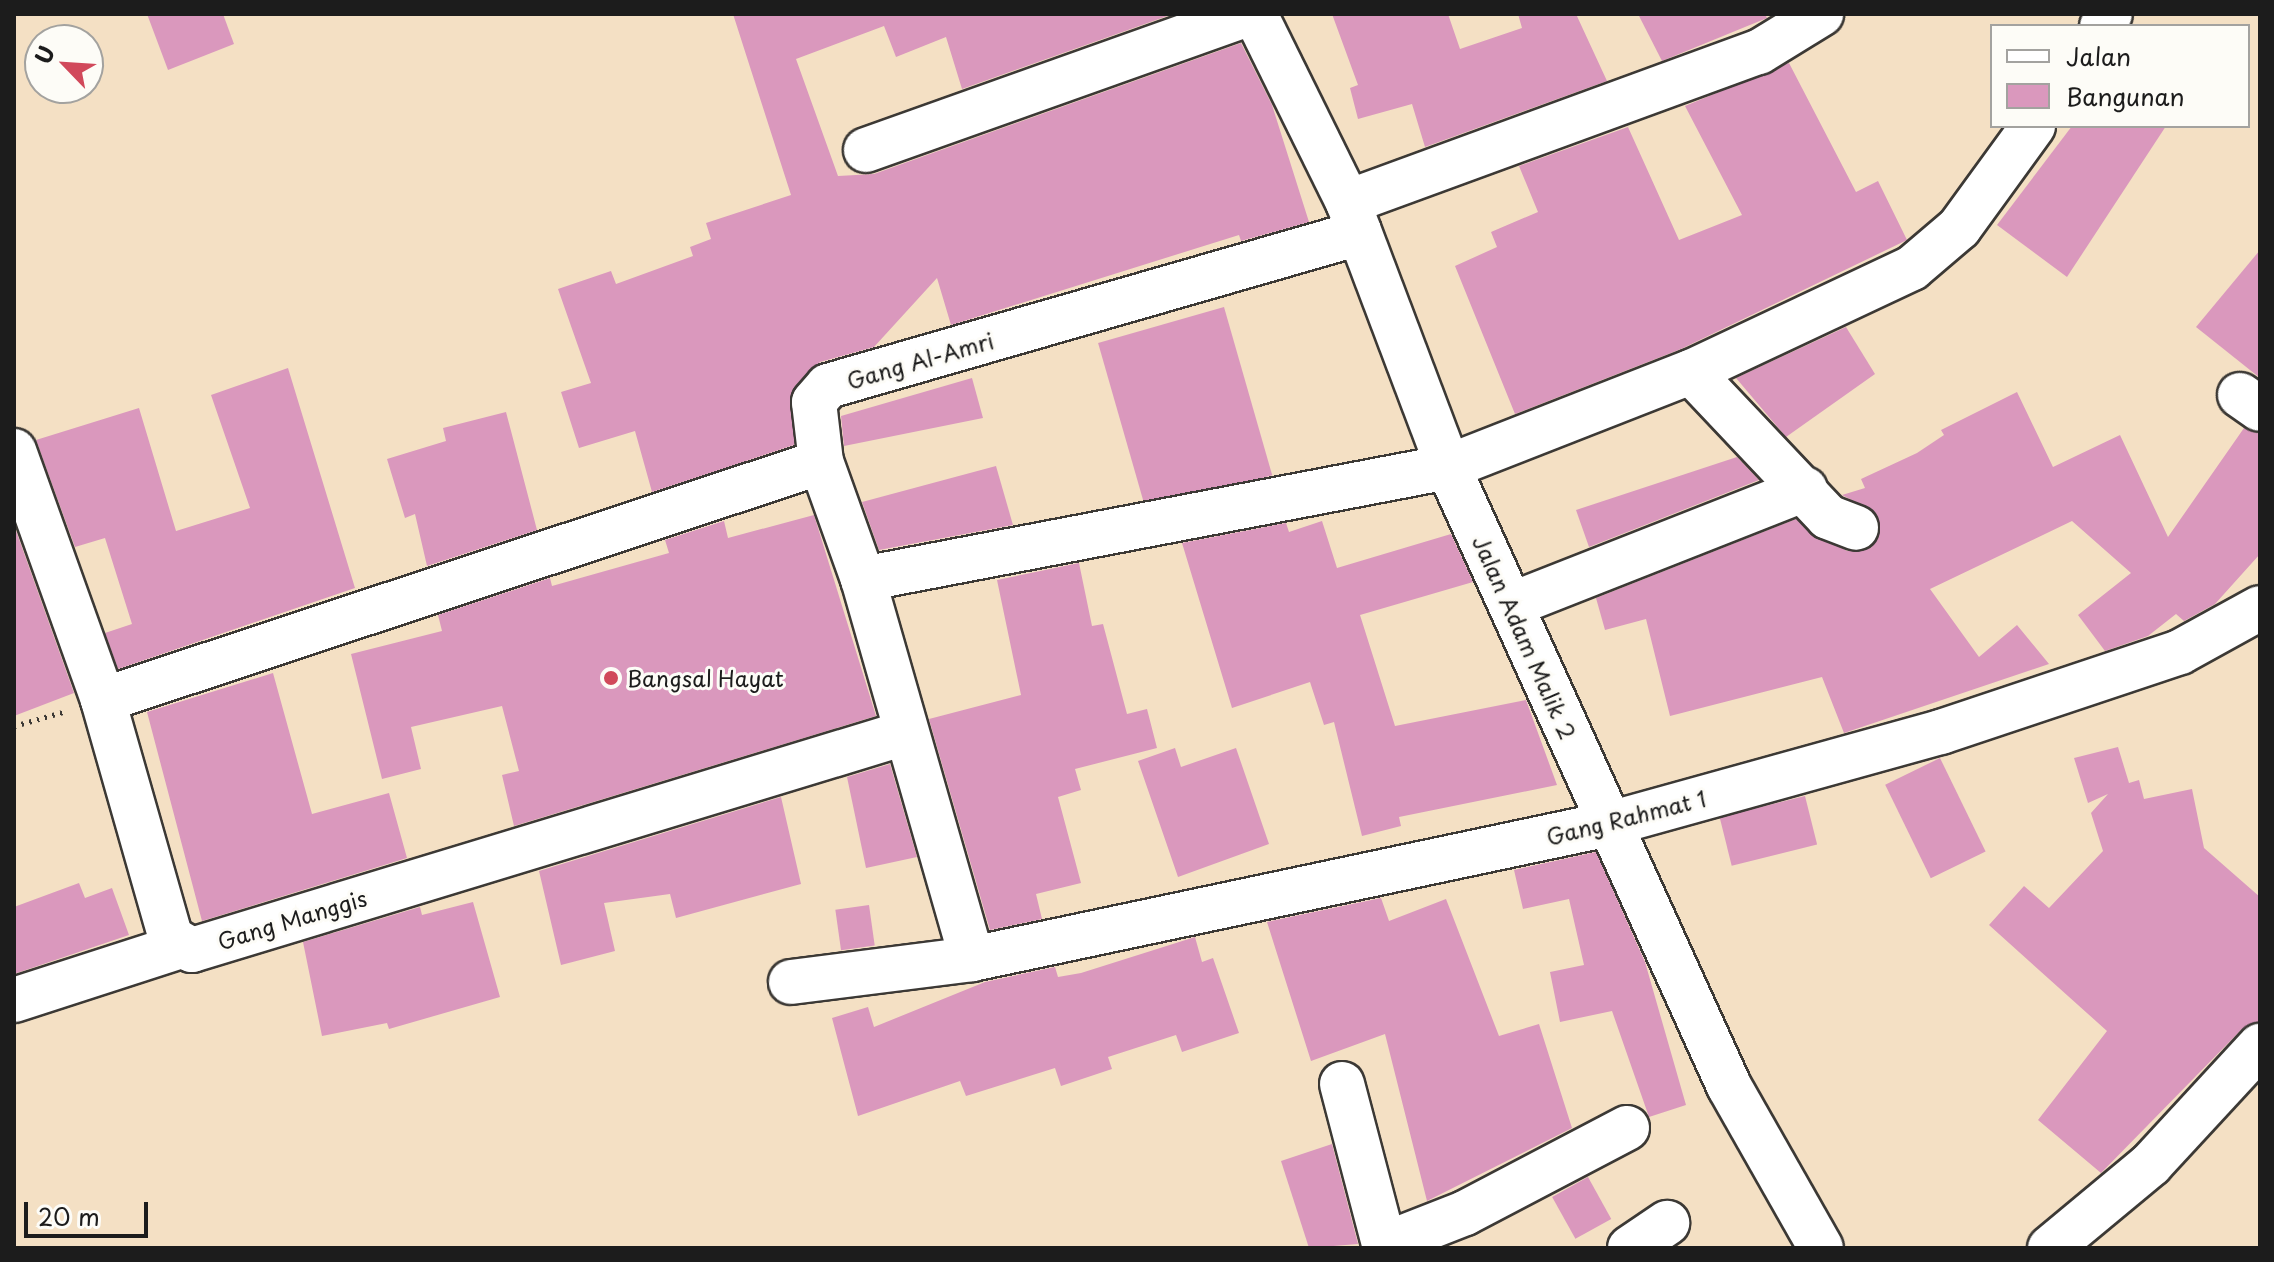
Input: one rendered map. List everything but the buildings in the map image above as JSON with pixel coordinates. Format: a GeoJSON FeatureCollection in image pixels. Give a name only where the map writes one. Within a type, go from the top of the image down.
{"type":"FeatureCollection","features":[{"type":"Feature","properties":{"kind":"street"},"geometry":{"type":"LineString","coordinates":[[866,150],[1248,14]]}},
{"type":"Feature","properties":{"kind":"street","name":"Jalan Adam Malik 2"},"geometry":{"type":"LineString","coordinates":[[1255,14],[1354,217],[1448,467],[1729,1086],[1821,1248]]}},
{"type":"Feature","properties":{"kind":"street","name":"Gang Al-Amri"},"geometry":{"type":"LineString","coordinates":[[972,959],[863,579],[821,462],[814,402],[828,386],[1354,217],[1759,52],[1821,14]]}},
{"type":"Feature","properties":{"kind":"street"},"geometry":{"type":"LineString","coordinates":[[863,579],[1448,467],[1691,372],[1912,268],[1959,228],[2032,128]]}},
{"type":"Feature","properties":{"kind":"street"},"geometry":{"type":"LineString","coordinates":[[1691,372],[1805,489],[1828,517],[1856,528]]}},
{"type":"Feature","properties":{"kind":"street"},"geometry":{"type":"LineString","coordinates":[[14,451],[103,700],[171,938],[181,946]]}},
{"type":"Feature","properties":{"kind":"street"},"geometry":{"type":"LineString","coordinates":[[103,700],[821,462]]}},
{"type":"Feature","properties":{"kind":"street"},"geometry":{"type":"LineString","coordinates":[[1511,605],[1805,489]]}},
{"type":"Feature","properties":{"kind":"street","name":"Gang Rahmat 1"},"geometry":{"type":"LineString","coordinates":[[791,982],[972,959],[1609,824],[1941,732],[2180,652],[2260,608]]}},
{"type":"Feature","properties":{"kind":"street","name":"Gang Manggis"},"geometry":{"type":"LineString","coordinates":[[14,1000],[181,946],[192,950],[905,733]]}},
{"type":"Feature","properties":{"kind":"street"},"geometry":{"type":"LineString","coordinates":[[2050,1248],[2151,1164],[2260,1046]]}},
{"type":"Feature","properties":{"kind":"street"},"geometry":{"type":"LineString","coordinates":[[1342,1084],[1386,1246],[1465,1213],[1627,1128]]}},
{"type":"Feature","properties":{"kind":"street"},"geometry":{"type":"LineString","coordinates":[[1630,1248],[1667,1223]]}},
{"type":"Feature","properties":{"kind":"place","name":"Bangsal Hayat"},"geometry":{"type":"Point","coordinates":[611,678]}}]}
